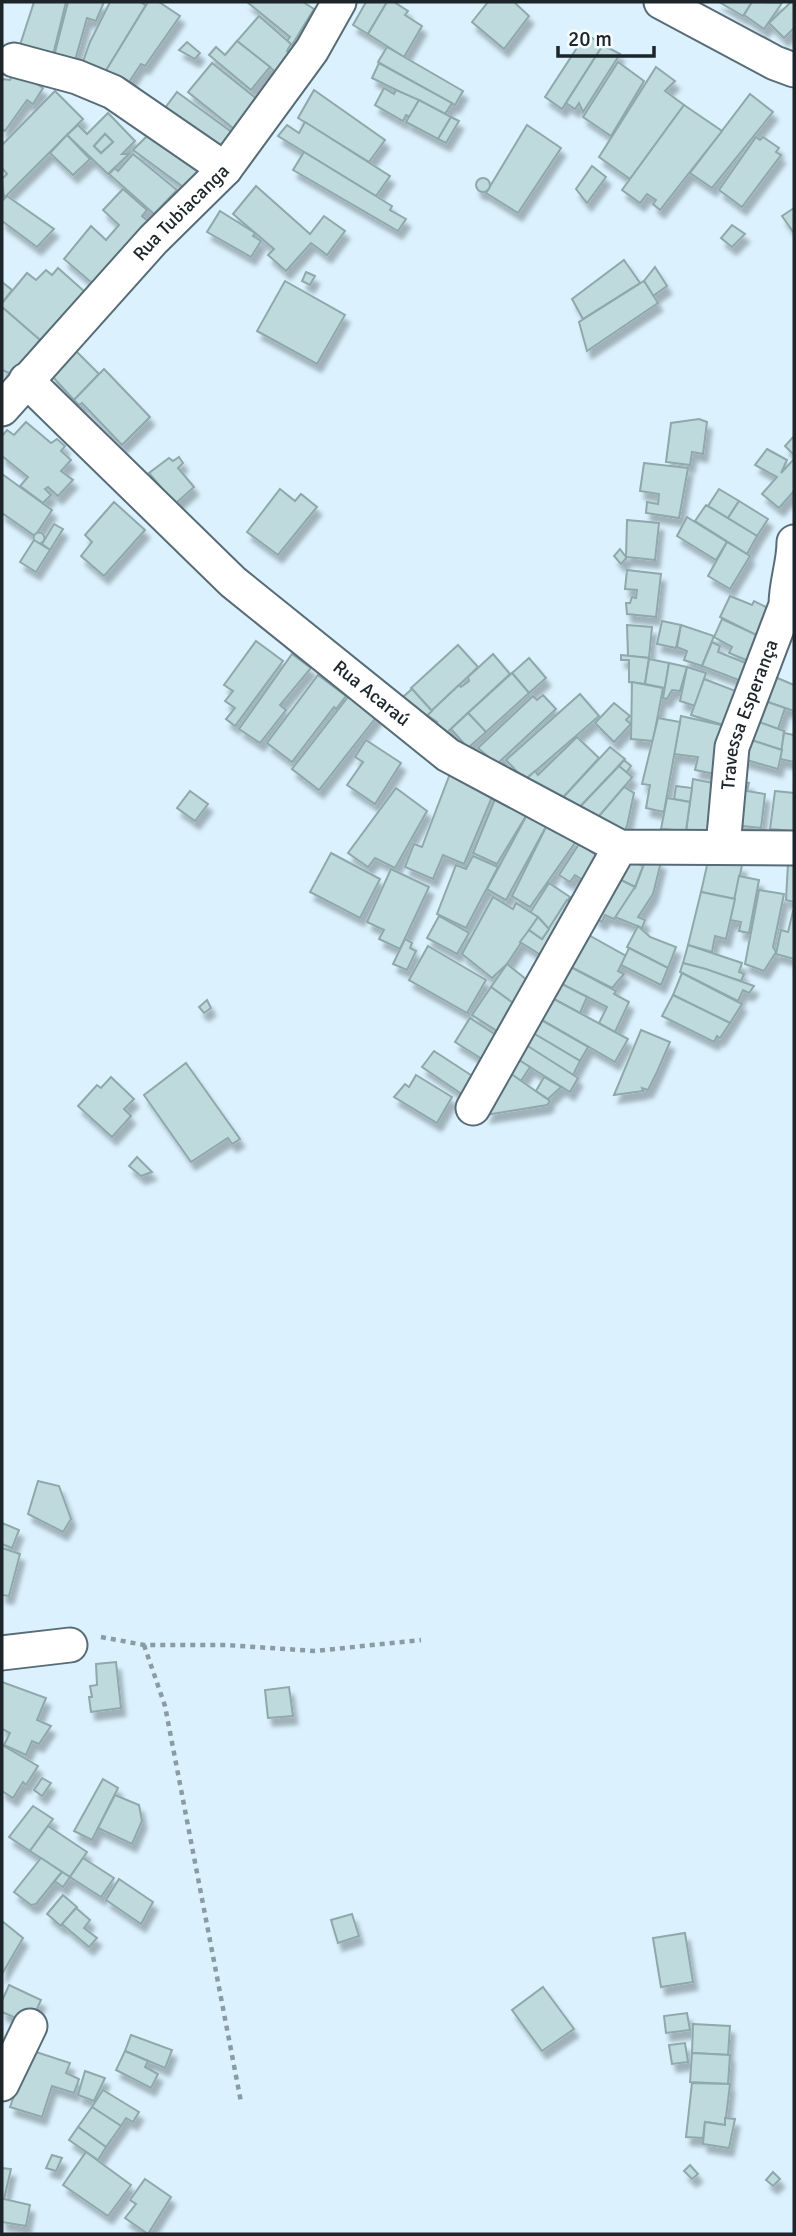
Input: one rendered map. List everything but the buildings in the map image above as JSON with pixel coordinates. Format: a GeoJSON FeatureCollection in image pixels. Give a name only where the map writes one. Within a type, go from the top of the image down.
{"type":"FeatureCollection","features":[{"type":"Feature","properties":{"kind":"street","name":"Rua Tubiacanga"},"geometry":{"type":"LineString","coordinates":[[2,409],[153,240],[225,169],[312,50],[339,2]]}},
{"type":"Feature","properties":{"kind":"street"},"geometry":{"type":"LineString","coordinates":[[662,2],[775,63],[794,70]]}},
{"type":"Feature","properties":{"kind":"street"},"geometry":{"type":"LineString","coordinates":[[14,60],[77,77],[113,92],[225,169]]}},
{"type":"Feature","properties":{"kind":"street","name":"Rua Acaraú"},"geometry":{"type":"LineString","coordinates":[[26,380],[233,582],[448,755],[620,847],[794,848]]}},
{"type":"Feature","properties":{"kind":"street","name":"Travessa Esperança"},"geometry":{"type":"LineString","coordinates":[[723,847],[732,747],[786,605],[786,582],[794,561],[794,542]]}},
{"type":"Feature","properties":{"kind":"street"},"geometry":{"type":"LineString","coordinates":[[474,1108],[620,847]]}},
{"type":"Feature","properties":{"kind":"street"},"geometry":{"type":"LineString","coordinates":[[2,1653],[70,1645]]}},
{"type":"Feature","properties":{"kind":"street"},"geometry":{"type":"LineString","coordinates":[[2,2084],[30,2026]]}},
{"type":"Feature","properties":{"kind":"path"},"geometry":{"type":"LineString","coordinates":[[70,1645],[102,1637],[144,1645],[226,1645],[315,1651],[421,1640]]}},
{"type":"Feature","properties":{"kind":"path"},"geometry":{"type":"LineString","coordinates":[[144,1645],[165,1706],[240,2102]]}}]}
